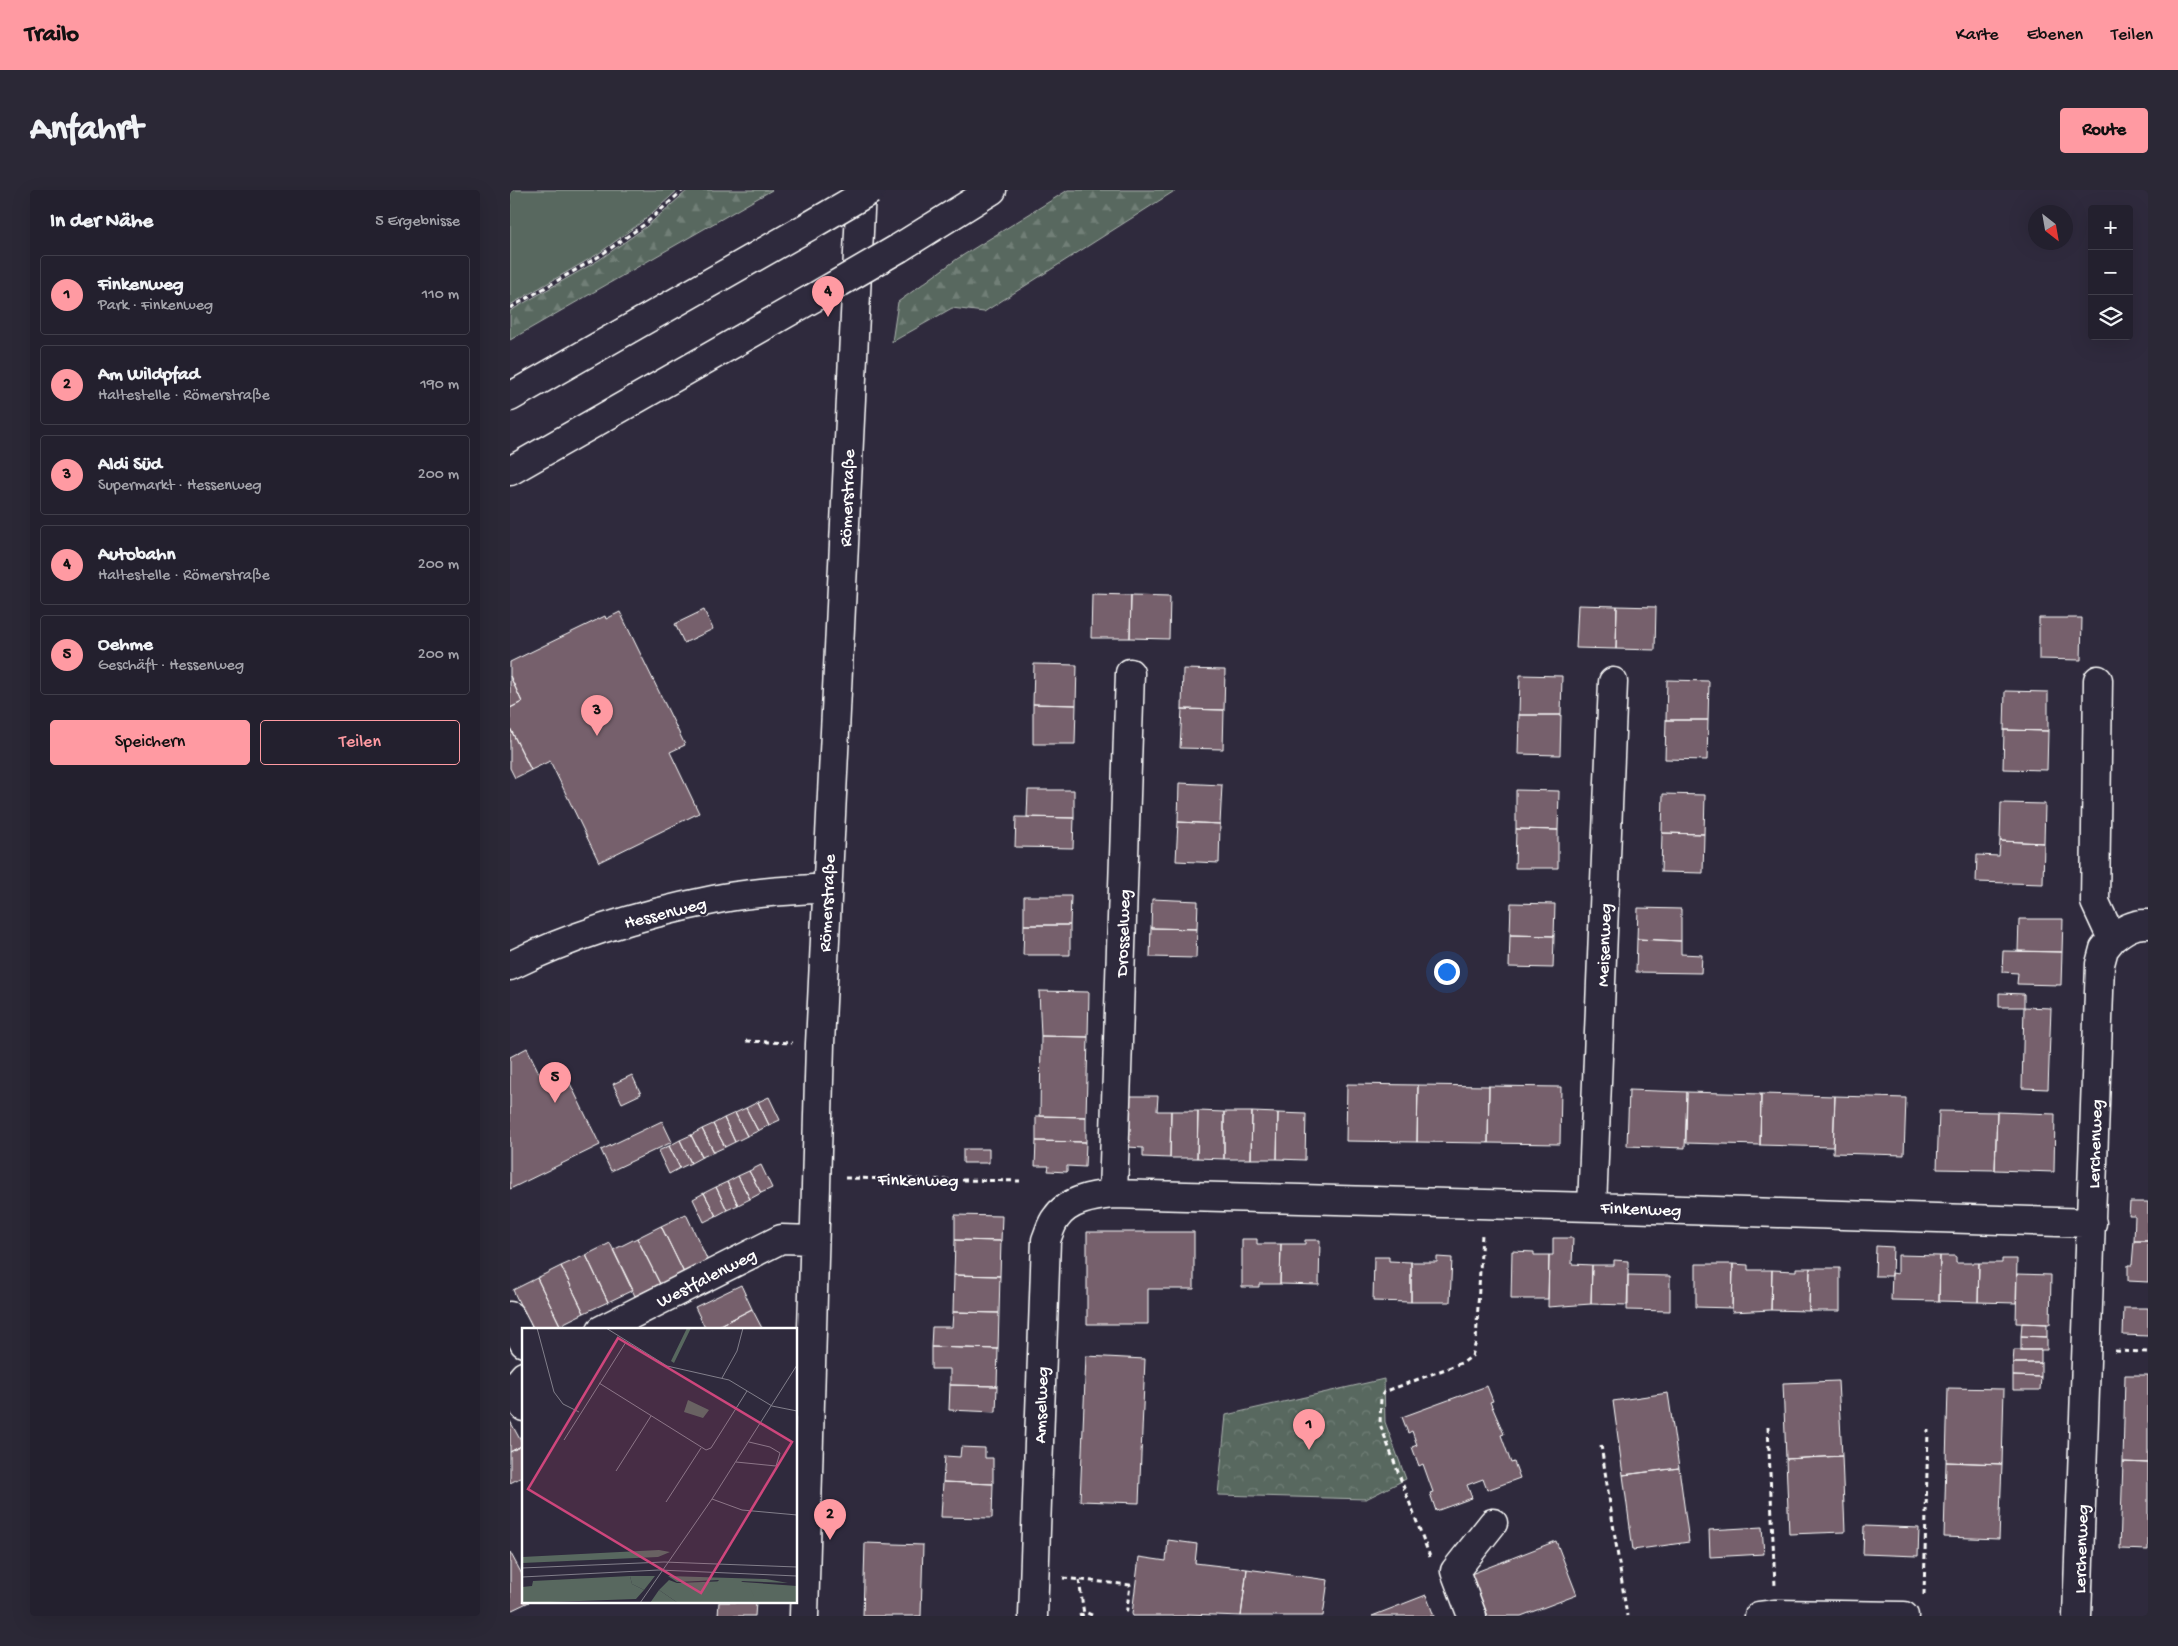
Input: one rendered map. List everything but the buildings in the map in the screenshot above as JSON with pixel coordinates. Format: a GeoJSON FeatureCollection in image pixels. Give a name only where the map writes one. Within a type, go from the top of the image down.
{"type":"FeatureCollection","features":[{"type":"Feature","properties":{"kind":"main road","name":"Römerstraße"},"geometry":{"type":"LineString","coordinates":[[804,1616],[801,1530],[803,1434],[814,1240],[820,1044],[861,190]]}},
{"type":"Feature","properties":{"kind":"main road"},"geometry":{"type":"LineString","coordinates":[[510,397],[870,190]]}},
{"type":"Feature","properties":{"kind":"main road"},"geometry":{"type":"LineString","coordinates":[[510,471],[899,248],[992,190]]}},
{"type":"Feature","properties":{"kind":"main road","name":"Drosselweg"},"geometry":{"type":"LineString","coordinates":[[1113,1194],[1130,672]]}},
{"type":"Feature","properties":{"kind":"main road"},"geometry":{"type":"LineString","coordinates":[[2098,680],[2095,902],[2112,939],[2125,929],[2138,924],[2148,924]]}},
{"type":"Feature","properties":{"kind":"main road","name":"Meisenweg"},"geometry":{"type":"LineString","coordinates":[[1592,1207],[1613,682]]}},
{"type":"Feature","properties":{"kind":"main road","name":"Hessenweg"},"geometry":{"type":"LineString","coordinates":[[510,966],[542,950],[615,924],[714,899],[827,888]]}},
{"type":"Feature","properties":{"kind":"main road","name":"Lerchenweg"},"geometry":{"type":"LineString","coordinates":[[2077,1616],[2100,964],[2104,949],[2112,939]]}},
{"type":"Feature","properties":{"kind":"main road","name":"Finkenweg"},"geometry":{"type":"LineString","coordinates":[[1072,1204],[1090,1197],[1113,1194],[2092,1223]]}},
{"type":"Feature","properties":{"kind":"main road","name":"Amselweg"},"geometry":{"type":"LineString","coordinates":[[1034,1616],[1046,1240],[1056,1217],[1072,1204]]}},
{"type":"Feature","properties":{"kind":"main road","name":"Westfalenweg"},"geometry":{"type":"LineString","coordinates":[[605,1328],[781,1239],[814,1240]]}},
{"type":"Feature","properties":{"kind":"main road"},"geometry":{"type":"LineString","coordinates":[[510,1316],[522,1339]]}},
{"type":"Feature","properties":{"kind":"main road"},"geometry":{"type":"LineString","coordinates":[[522,1378],[519,1382],[522,1402]]}},
{"type":"Feature","properties":{"kind":"main road"},"geometry":{"type":"LineString","coordinates":[[1472,1616],[1455,1571],[1493,1523]]}},
{"type":"Feature","properties":{"kind":"main road"},"geometry":{"type":"LineString","coordinates":[[1767,1615],[1904,1616]]}},
{"type":"Feature","properties":{"kind":"path"},"geometry":{"type":"LineString","coordinates":[[510,308],[598,257],[644,224],[683,190]]}},
{"type":"Feature","properties":{"kind":"path"},"geometry":{"type":"LineString","coordinates":[[746,1041],[820,1044]]}},
{"type":"Feature","properties":{"kind":"path","name":"Finkenweg"},"geometry":{"type":"LineString","coordinates":[[816,1177],[1020,1181]]}},
{"type":"Feature","properties":{"kind":"path"},"geometry":{"type":"LineString","coordinates":[[1432,1562],[1380,1424],[1381,1396],[1384,1392],[1464,1362],[1472,1356],[1476,1342],[1483,1204]]}},
{"type":"Feature","properties":{"kind":"path"},"geometry":{"type":"LineString","coordinates":[[1767,1615],[1768,1427]]}},
{"type":"Feature","properties":{"kind":"path"},"geometry":{"type":"LineString","coordinates":[[1924,1596],[1928,1430]]}},
{"type":"Feature","properties":{"kind":"path"},"geometry":{"type":"LineString","coordinates":[[1601,1445],[1627,1616]]}},
{"type":"Feature","properties":{"kind":"path"},"geometry":{"type":"LineString","coordinates":[[1034,1575],[1130,1585],[1126,1616]]}},
{"type":"Feature","properties":{"kind":"path"},"geometry":{"type":"LineString","coordinates":[[1078,1580],[1084,1614]]}},
{"type":"Feature","properties":{"kind":"path"},"geometry":{"type":"LineString","coordinates":[[1080,1616],[1084,1614],[1094,1616]]}},
{"type":"Feature","properties":{"kind":"green space"},"geometry":{"type":"Polygon","coordinates":[[[510,190],[678,190],[643,221],[598,254],[510,305],[510,190]]]}},
{"type":"Feature","properties":{"kind":"green space"},"geometry":{"type":"Polygon","coordinates":[[[688,190],[772,190],[510,340],[510,311],[599,260],[646,227],[688,190]]]}},
{"type":"Feature","properties":{"kind":"green space"},"geometry":{"type":"Polygon","coordinates":[[[1068,190],[1176,190],[984,312],[952,308],[892,342],[898,302],[957,259],[1068,190]]]}},
{"type":"Feature","properties":{"kind":"green space"},"geometry":{"type":"Polygon","coordinates":[[[1384,1379],[1385,1422],[1406,1479],[1366,1499],[1218,1495],[1226,1415],[1384,1379]]]}},
{"type":"Feature","properties":{"kind":"place","name":"Autobahn"},"geometry":{"type":"Point","coordinates":[828,317]}},
{"type":"Feature","properties":{"kind":"place","name":"Aldi Süd"},"geometry":{"type":"Point","coordinates":[597,736]}},
{"type":"Feature","properties":{"kind":"place","name":"Oehme"},"geometry":{"type":"Point","coordinates":[555,1103]}},
{"type":"Feature","properties":{"kind":"place","name":"Finkenweg"},"geometry":{"type":"Point","coordinates":[1309,1450]}},
{"type":"Feature","properties":{"kind":"place","name":"Am Wildpfad"},"geometry":{"type":"Point","coordinates":[830,1540]}}]}
